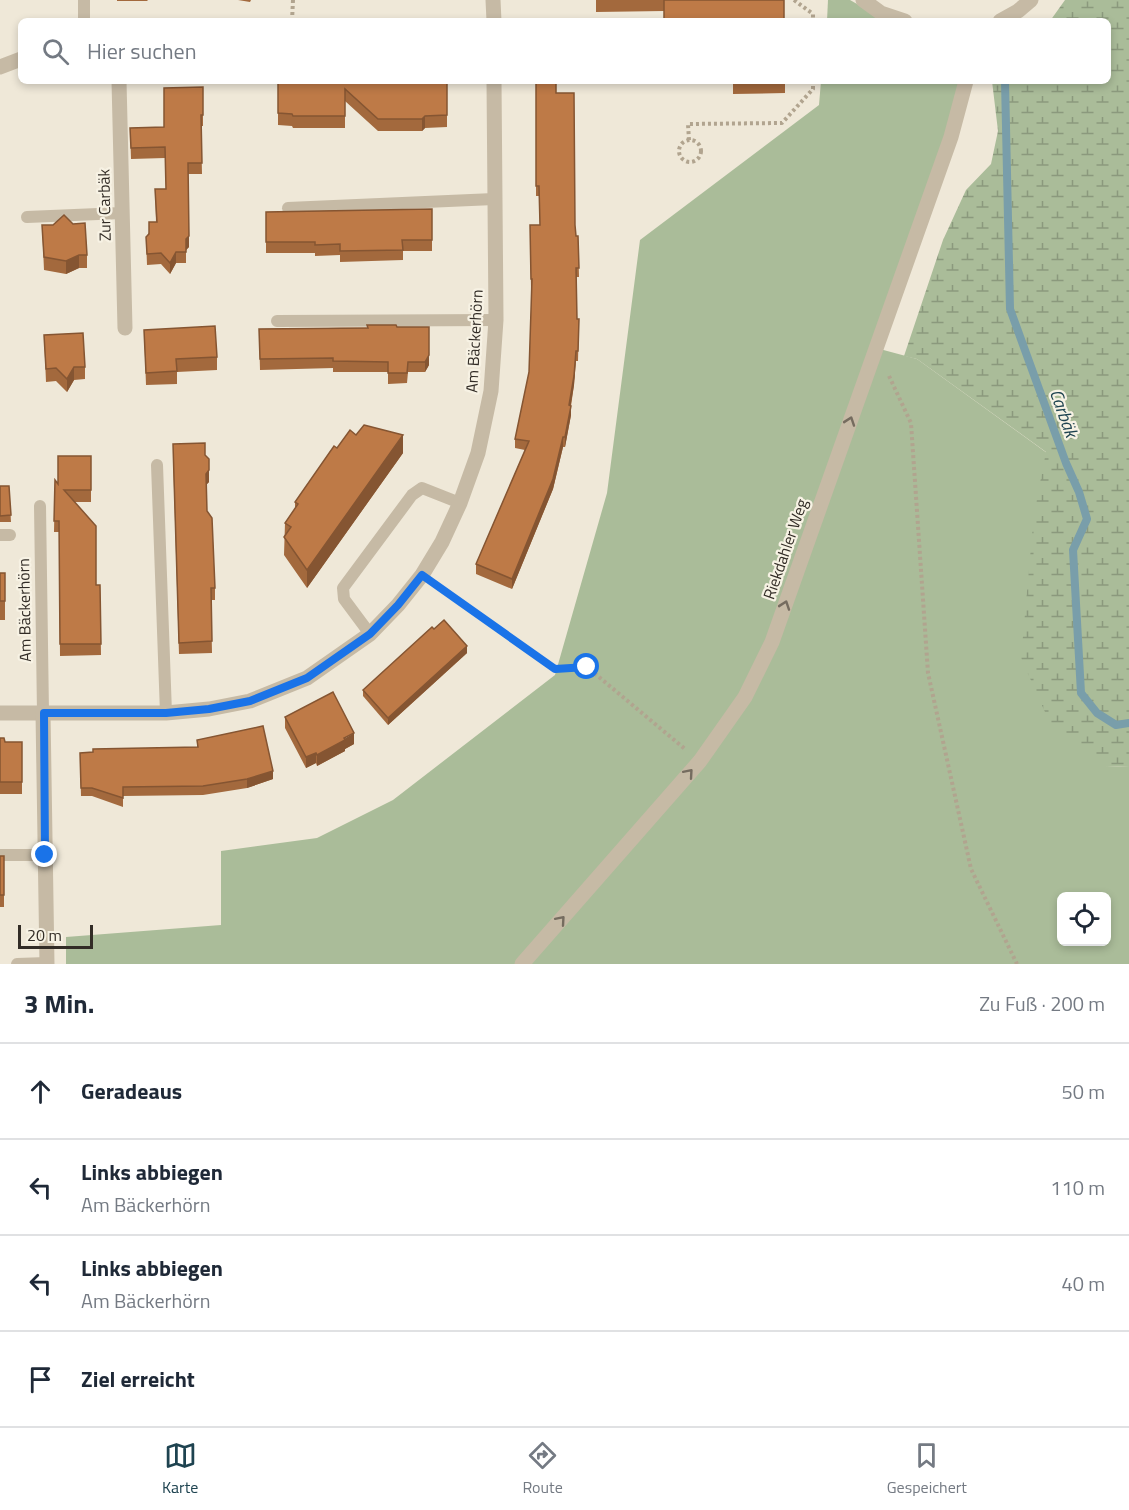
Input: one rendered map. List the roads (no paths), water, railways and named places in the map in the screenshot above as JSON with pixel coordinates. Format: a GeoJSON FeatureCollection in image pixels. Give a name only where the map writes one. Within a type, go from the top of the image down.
{"type":"FeatureCollection","features":[{"type":"Feature","properties":{"kind":"street"},"geometry":{"type":"LineString","coordinates":[[493,0],[494,18]]}},
{"type":"Feature","properties":{"kind":"street"},"geometry":{"type":"LineString","coordinates":[[863,0],[881,13],[896,18]]}},
{"type":"Feature","properties":{"kind":"street"},"geometry":{"type":"LineString","coordinates":[[1005,18],[1031,0]]}},
{"type":"Feature","properties":{"kind":"street"},"geometry":{"type":"LineString","coordinates":[[0,67],[18,60]]}},
{"type":"Feature","properties":{"kind":"street","name":"Zur Carbäk"},"geometry":{"type":"LineString","coordinates":[[119,84],[125,328]]}},
{"type":"Feature","properties":{"kind":"street","name":"Am Bäckerhörn"},"geometry":{"type":"LineString","coordinates":[[0,713],[166,713],[209,709],[250,701],[307,678],[370,634],[398,605],[422,575],[442,542],[460,503],[478,453],[491,391],[496,320],[494,84]]}},
{"type":"Feature","properties":{"kind":"street","name":"Riekdahler Weg"},"geometry":{"type":"LineString","coordinates":[[522,964],[700,761],[745,697],[772,642],[951,137],[965,84]]}},
{"type":"Feature","properties":{"kind":"street","name":"Am Bäckerhörn"},"geometry":{"type":"LineString","coordinates":[[44,713],[47,963]]}},
{"type":"Feature","properties":{"kind":"lane"},"geometry":{"type":"LineString","coordinates":[[84,0],[84,18]]}},
{"type":"Feature","properties":{"kind":"lane"},"geometry":{"type":"LineString","coordinates":[[288,208],[494,199]]}},
{"type":"Feature","properties":{"kind":"lane"},"geometry":{"type":"LineString","coordinates":[[27,217],[122,213]]}},
{"type":"Feature","properties":{"kind":"lane"},"geometry":{"type":"LineString","coordinates":[[277,321],[496,320]]}},
{"type":"Feature","properties":{"kind":"lane"},"geometry":{"type":"LineString","coordinates":[[157,465],[166,713]]}},
{"type":"Feature","properties":{"kind":"lane"},"geometry":{"type":"LineString","coordinates":[[370,634],[344,599],[343,588],[412,495],[422,488],[460,503]]}},
{"type":"Feature","properties":{"kind":"lane","name":"Am Bäckerhörn"},"geometry":{"type":"LineString","coordinates":[[40,506],[44,713]]}},
{"type":"Feature","properties":{"kind":"lane"},"geometry":{"type":"LineString","coordinates":[[0,855],[45,855]]}},
{"type":"Feature","properties":{"kind":"lane"},"geometry":{"type":"LineString","coordinates":[[17,964],[47,963]]}},
{"type":"Feature","properties":{"kind":"waterway","name":"Carbäk"},"geometry":{"type":"LineString","coordinates":[[1005,84],[1010,309],[1087,519],[1073,550],[1081,693],[1097,713],[1116,725],[1129,723]]}}]}
